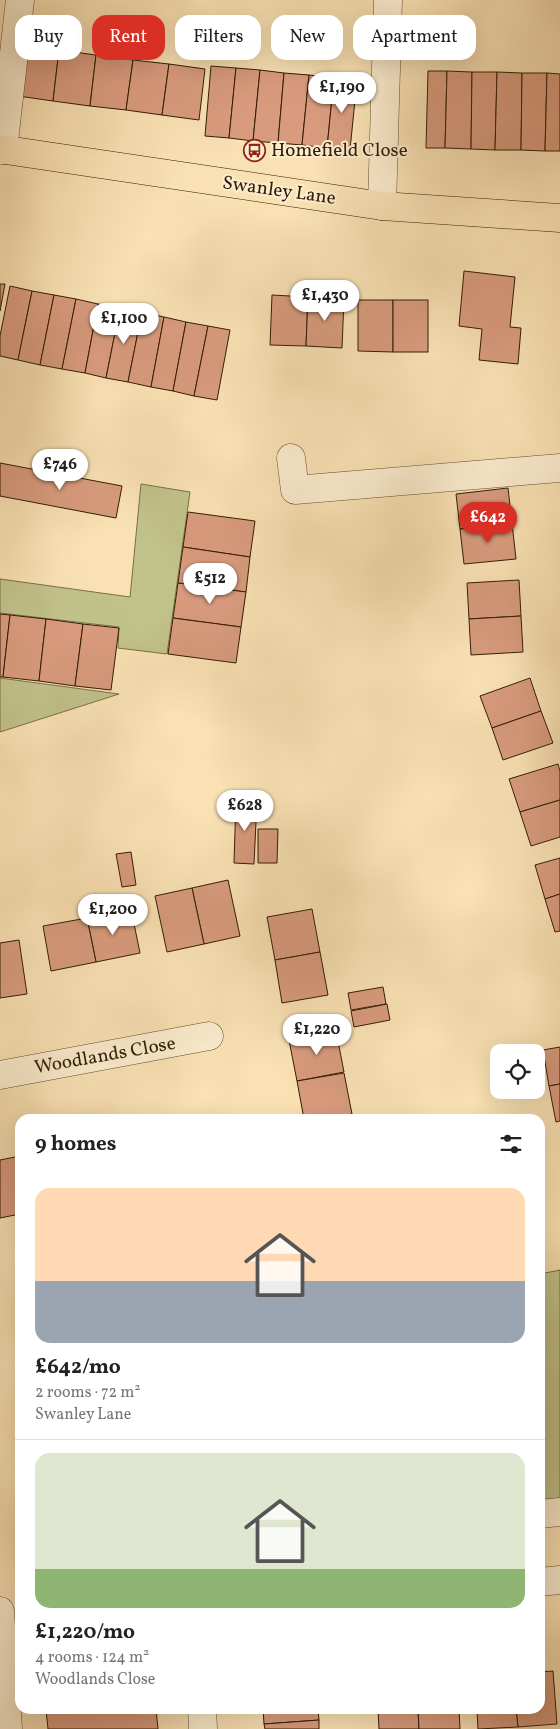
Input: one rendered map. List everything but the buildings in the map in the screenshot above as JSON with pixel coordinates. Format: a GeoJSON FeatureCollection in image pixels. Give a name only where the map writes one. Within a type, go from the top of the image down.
{"type":"FeatureCollection","features":[{"type":"Feature","properties":{"kind":"main road","name":"Swanley Lane"},"geometry":{"type":"LineString","coordinates":[[2,149],[382,206],[560,218]]}},
{"type":"Feature","properties":{"kind":"street"},"geometry":{"type":"LineString","coordinates":[[2,149],[20,0]]}},
{"type":"Feature","properties":{"kind":"street"},"geometry":{"type":"LineString","coordinates":[[382,206],[388,0]]}},
{"type":"Feature","properties":{"kind":"street"},"geometry":{"type":"LineString","coordinates":[[290,458],[296,490],[560,468]]}},
{"type":"Feature","properties":{"kind":"street","name":"Woodlands Close"},"geometry":{"type":"LineString","coordinates":[[0,1075],[210,1036]]}},
{"type":"Feature","properties":{"kind":"street"},"geometry":{"type":"LineString","coordinates":[[545,1514],[560,1512]]}},
{"type":"Feature","properties":{"kind":"street"},"geometry":{"type":"LineString","coordinates":[[545,1582],[560,1580]]}},
{"type":"Feature","properties":{"kind":"street"},"geometry":{"type":"LineString","coordinates":[[0,1611],[12,1653],[8,1729]]}},
{"type":"Feature","properties":{"kind":"street"},"geometry":{"type":"LineString","coordinates":[[202,1714],[203,1729]]}},
{"type":"Feature","properties":{"kind":"green space"},"geometry":{"type":"Polygon","coordinates":[[[141,484],[190,492],[167,654],[118,648],[119,627],[0,613],[0,579],[130,597],[141,484]]]}},
{"type":"Feature","properties":{"kind":"green space"},"geometry":{"type":"Polygon","coordinates":[[[0,678],[119,694],[0,732],[0,678]]]}},
{"type":"Feature","properties":{"kind":"green space"},"geometry":{"type":"Polygon","coordinates":[[[560,1270],[560,1508],[545,1510],[545,1273],[560,1270]]]}},
{"type":"Feature","properties":{"kind":"place","name":"Homefield Close"},"geometry":{"type":"Point","coordinates":[255,151]}}]}
